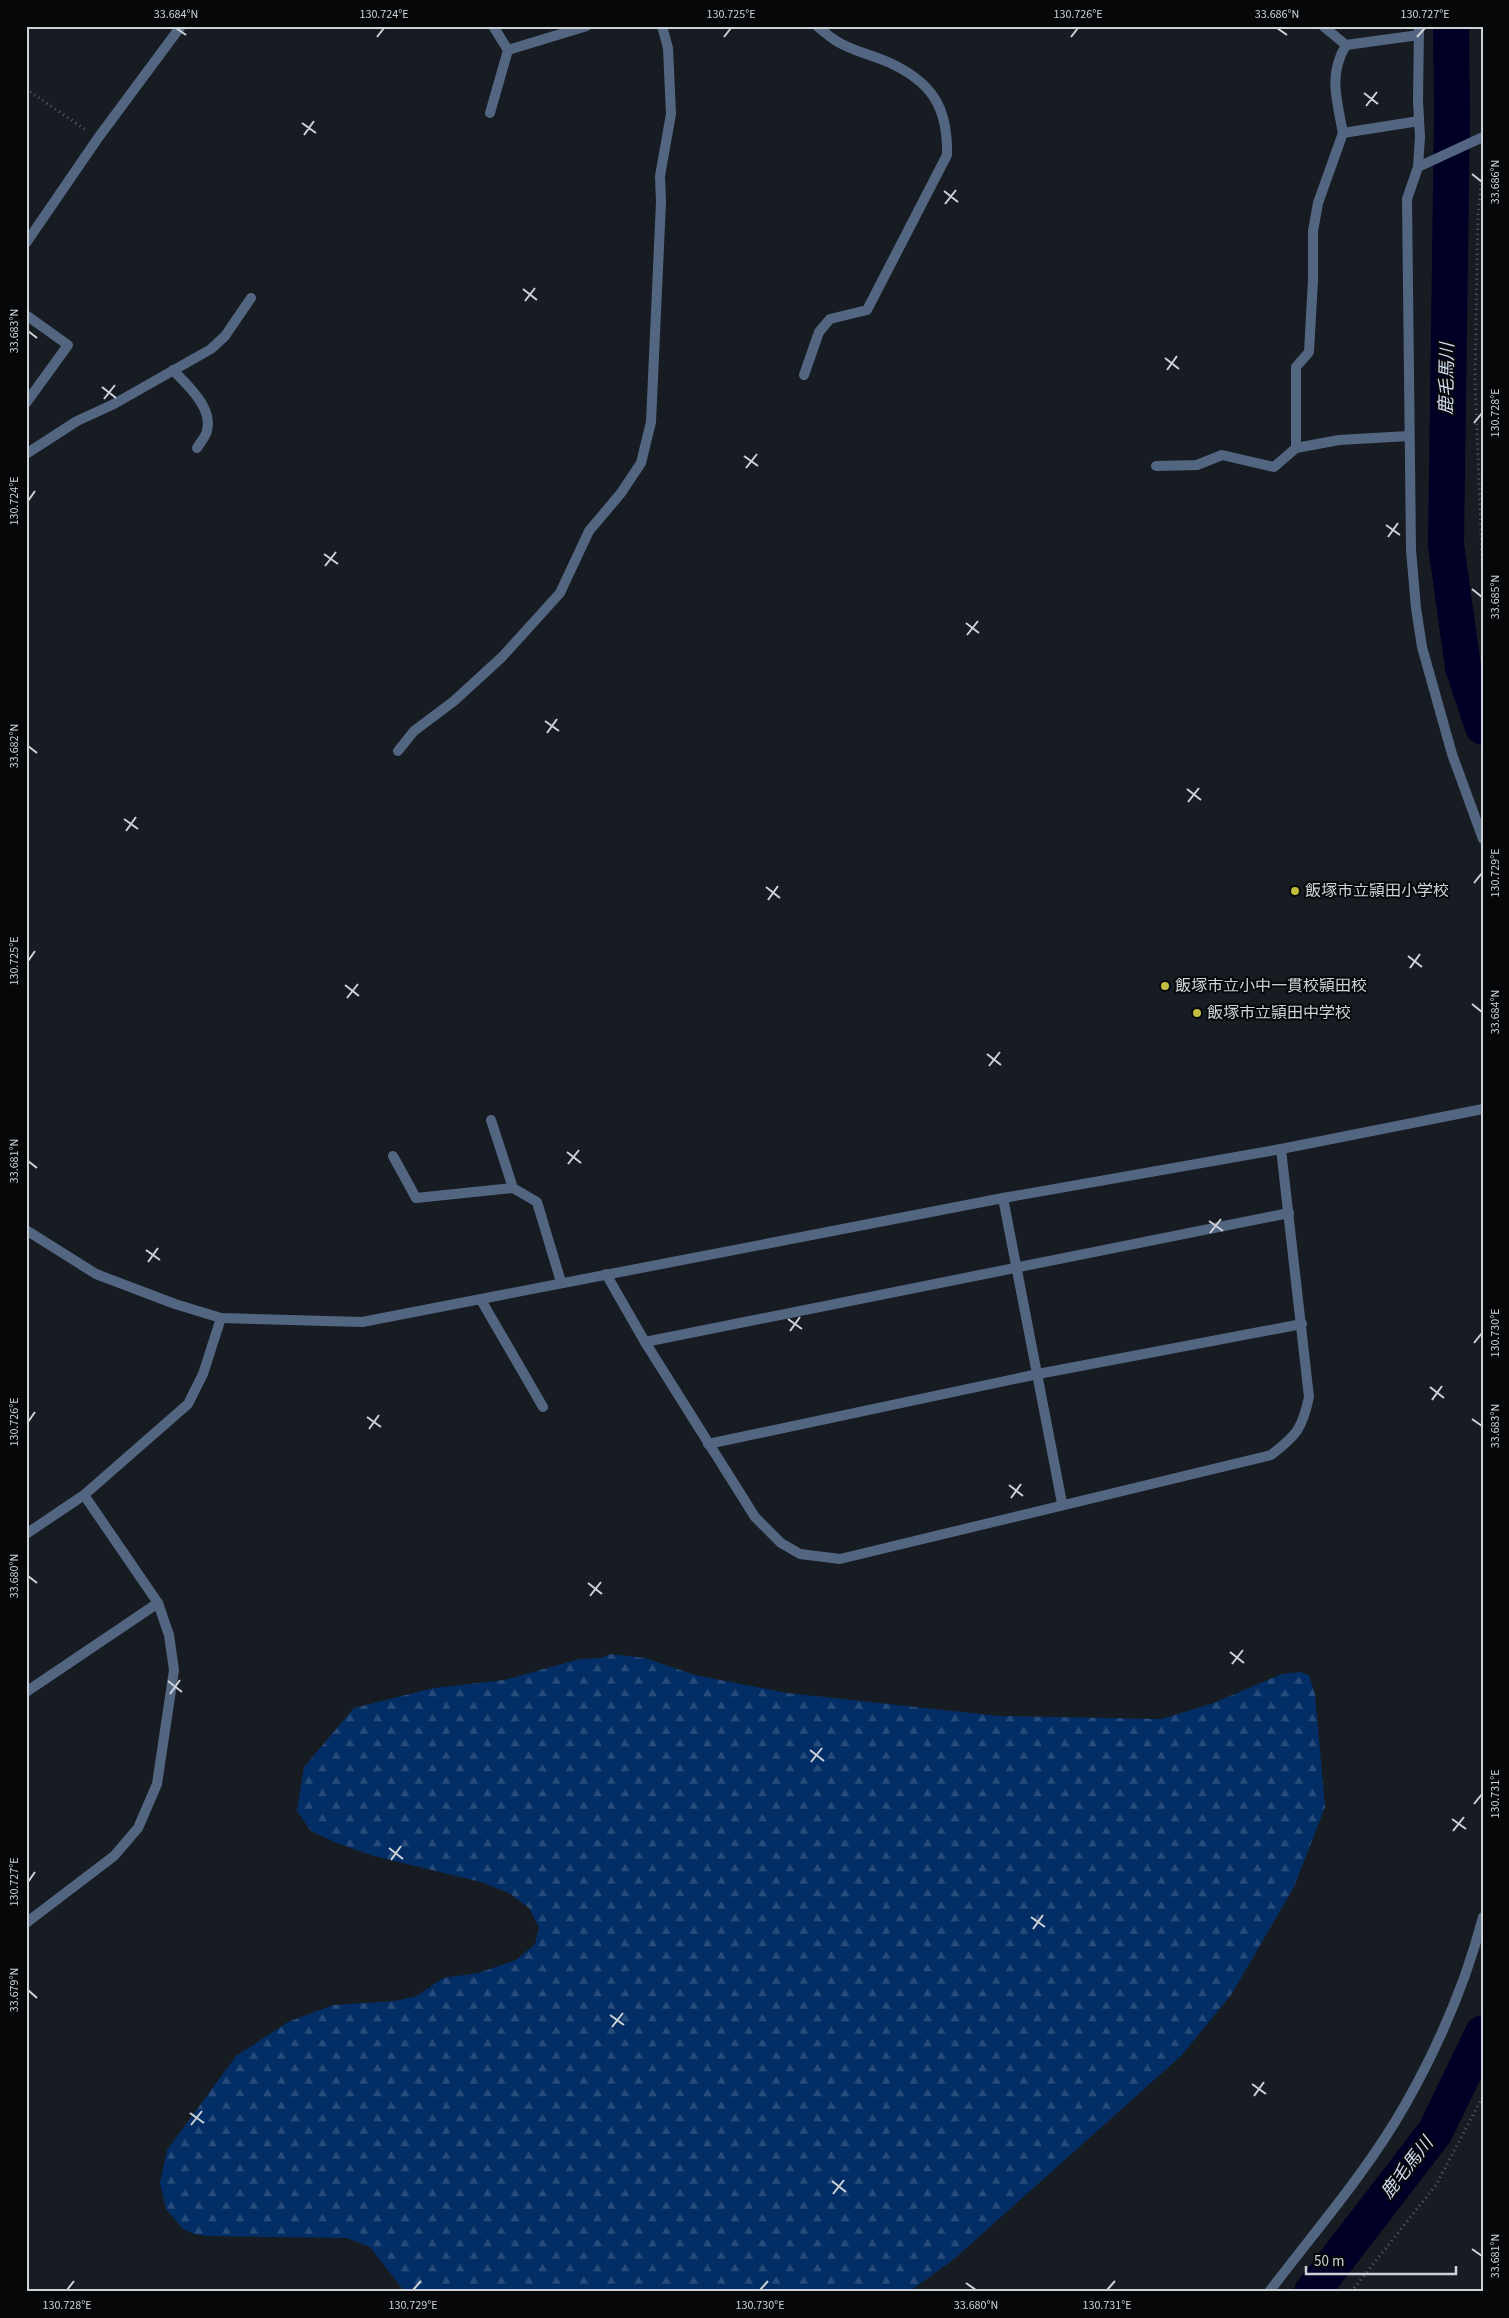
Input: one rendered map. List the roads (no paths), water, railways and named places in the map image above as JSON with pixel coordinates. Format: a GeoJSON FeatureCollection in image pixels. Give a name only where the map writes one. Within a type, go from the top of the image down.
{"type":"FeatureCollection","features":[{"type":"Feature","properties":{"kind":"street"},"geometry":{"type":"LineString","coordinates":[[26,243],[98,138],[180,26]]}},
{"type":"Feature","properties":{"kind":"street"},"geometry":{"type":"LineString","coordinates":[[490,113],[508,50],[493,26]]}},
{"type":"Feature","properties":{"kind":"street"},"geometry":{"type":"LineString","coordinates":[[508,50],[587,26]]}},
{"type":"Feature","properties":{"kind":"street"},"geometry":{"type":"LineString","coordinates":[[398,751],[414,731],[454,701],[502,657],[560,593],[589,531],[621,493],[641,463],[651,422],[661,202],[660,176],[671,114],[668,48],[662,26]]}},
{"type":"Feature","properties":{"kind":"street"},"geometry":{"type":"LineString","coordinates":[[804,375],[819,332],[830,319],[868,310],[947,155],[948,130],[939,103],[920,80],[889,62],[838,43],[817,26]]}},
{"type":"Feature","properties":{"kind":"street"},"geometry":{"type":"LineString","coordinates":[[1323,26],[1346,45]]}},
{"type":"Feature","properties":{"kind":"street"},"geometry":{"type":"LineString","coordinates":[[1296,448],[1296,367],[1309,352],[1313,280],[1313,230],[1318,203],[1343,133],[1334,78],[1337,59],[1346,45],[1419,29],[1418,167],[1407,199],[1411,550],[1416,608],[1422,647],[1452,754],[1483,839]]}},
{"type":"Feature","properties":{"kind":"street"},"geometry":{"type":"LineString","coordinates":[[1343,133],[1419,121]]}},
{"type":"Feature","properties":{"kind":"street"},"geometry":{"type":"LineString","coordinates":[[1418,167],[1481,137]]}},
{"type":"Feature","properties":{"kind":"street"},"geometry":{"type":"LineString","coordinates":[[26,454],[77,421],[114,404],[211,349],[225,336],[251,298]]}},
{"type":"Feature","properties":{"kind":"street"},"geometry":{"type":"LineString","coordinates":[[26,315],[68,345],[26,403]]}},
{"type":"Feature","properties":{"kind":"street"},"geometry":{"type":"LineString","coordinates":[[173,370],[196,394],[207,417],[207,431],[197,448]]}},
{"type":"Feature","properties":{"kind":"street"},"geometry":{"type":"LineString","coordinates":[[1156,466],[1197,465],[1222,455],[1274,467],[1296,448],[1339,440],[1409,436]]}},
{"type":"Feature","properties":{"kind":"street"},"geometry":{"type":"LineString","coordinates":[[26,1230],[96,1274],[175,1304],[221,1318],[362,1322],[1003,1198],[1281,1149],[1483,1109]]}},
{"type":"Feature","properties":{"kind":"street"},"geometry":{"type":"LineString","coordinates":[[491,1120],[513,1188]]}},
{"type":"Feature","properties":{"kind":"street"},"geometry":{"type":"LineString","coordinates":[[606,1274],[645,1342],[755,1517],[781,1543],[800,1554],[840,1559],[1271,1455],[1293,1438],[1304,1420],[1309,1397],[1281,1149]]}},
{"type":"Feature","properties":{"kind":"street"},"geometry":{"type":"LineString","coordinates":[[393,1156],[416,1198],[513,1188],[536,1202],[562,1282]]}},
{"type":"Feature","properties":{"kind":"street"},"geometry":{"type":"LineString","coordinates":[[1003,1198],[1062,1504]]}},
{"type":"Feature","properties":{"kind":"street"},"geometry":{"type":"LineString","coordinates":[[645,1342],[1288,1212]]}},
{"type":"Feature","properties":{"kind":"street"},"geometry":{"type":"LineString","coordinates":[[481,1300],[543,1407]]}},
{"type":"Feature","properties":{"kind":"street"},"geometry":{"type":"LineString","coordinates":[[26,1534],[84,1495],[188,1404],[203,1374],[221,1318]]}},
{"type":"Feature","properties":{"kind":"street"},"geometry":{"type":"LineString","coordinates":[[708,1444],[1038,1374],[1302,1324]]}},
{"type":"Feature","properties":{"kind":"street"},"geometry":{"type":"LineString","coordinates":[[28,1919],[114,1856],[138,1828],[157,1784],[174,1670],[169,1635],[158,1603],[84,1495]]}},
{"type":"Feature","properties":{"kind":"street"},"geometry":{"type":"LineString","coordinates":[[26,1692],[158,1603]]}},
{"type":"Feature","properties":{"kind":"street"},"geometry":{"type":"LineString","coordinates":[[1269,2292],[1360,2173],[1405,2106],[1446,2021],[1483,1917]]}},
{"type":"Feature","properties":{"kind":"waterway","name":"鹿毛馬川"},"geometry":{"type":"LineString","coordinates":[[1451,26],[1452,114],[1446,545],[1463,667],[1483,727]]}},
{"type":"Feature","properties":{"kind":"waterway","name":"鹿毛馬川"},"geometry":{"type":"LineString","coordinates":[[1312,2292],[1435,2132],[1483,2033]]}},
{"type":"Feature","properties":{"kind":"place","name":"飯塚市立頴田小学校"},"geometry":{"type":"Point","coordinates":[1295,891]}},
{"type":"Feature","properties":{"kind":"place","name":"飯塚市立小中一貫校頴田校"},"geometry":{"type":"Point","coordinates":[1165,986]}},
{"type":"Feature","properties":{"kind":"place","name":"飯塚市立頴田中学校"},"geometry":{"type":"Point","coordinates":[1197,1013]}}]}
